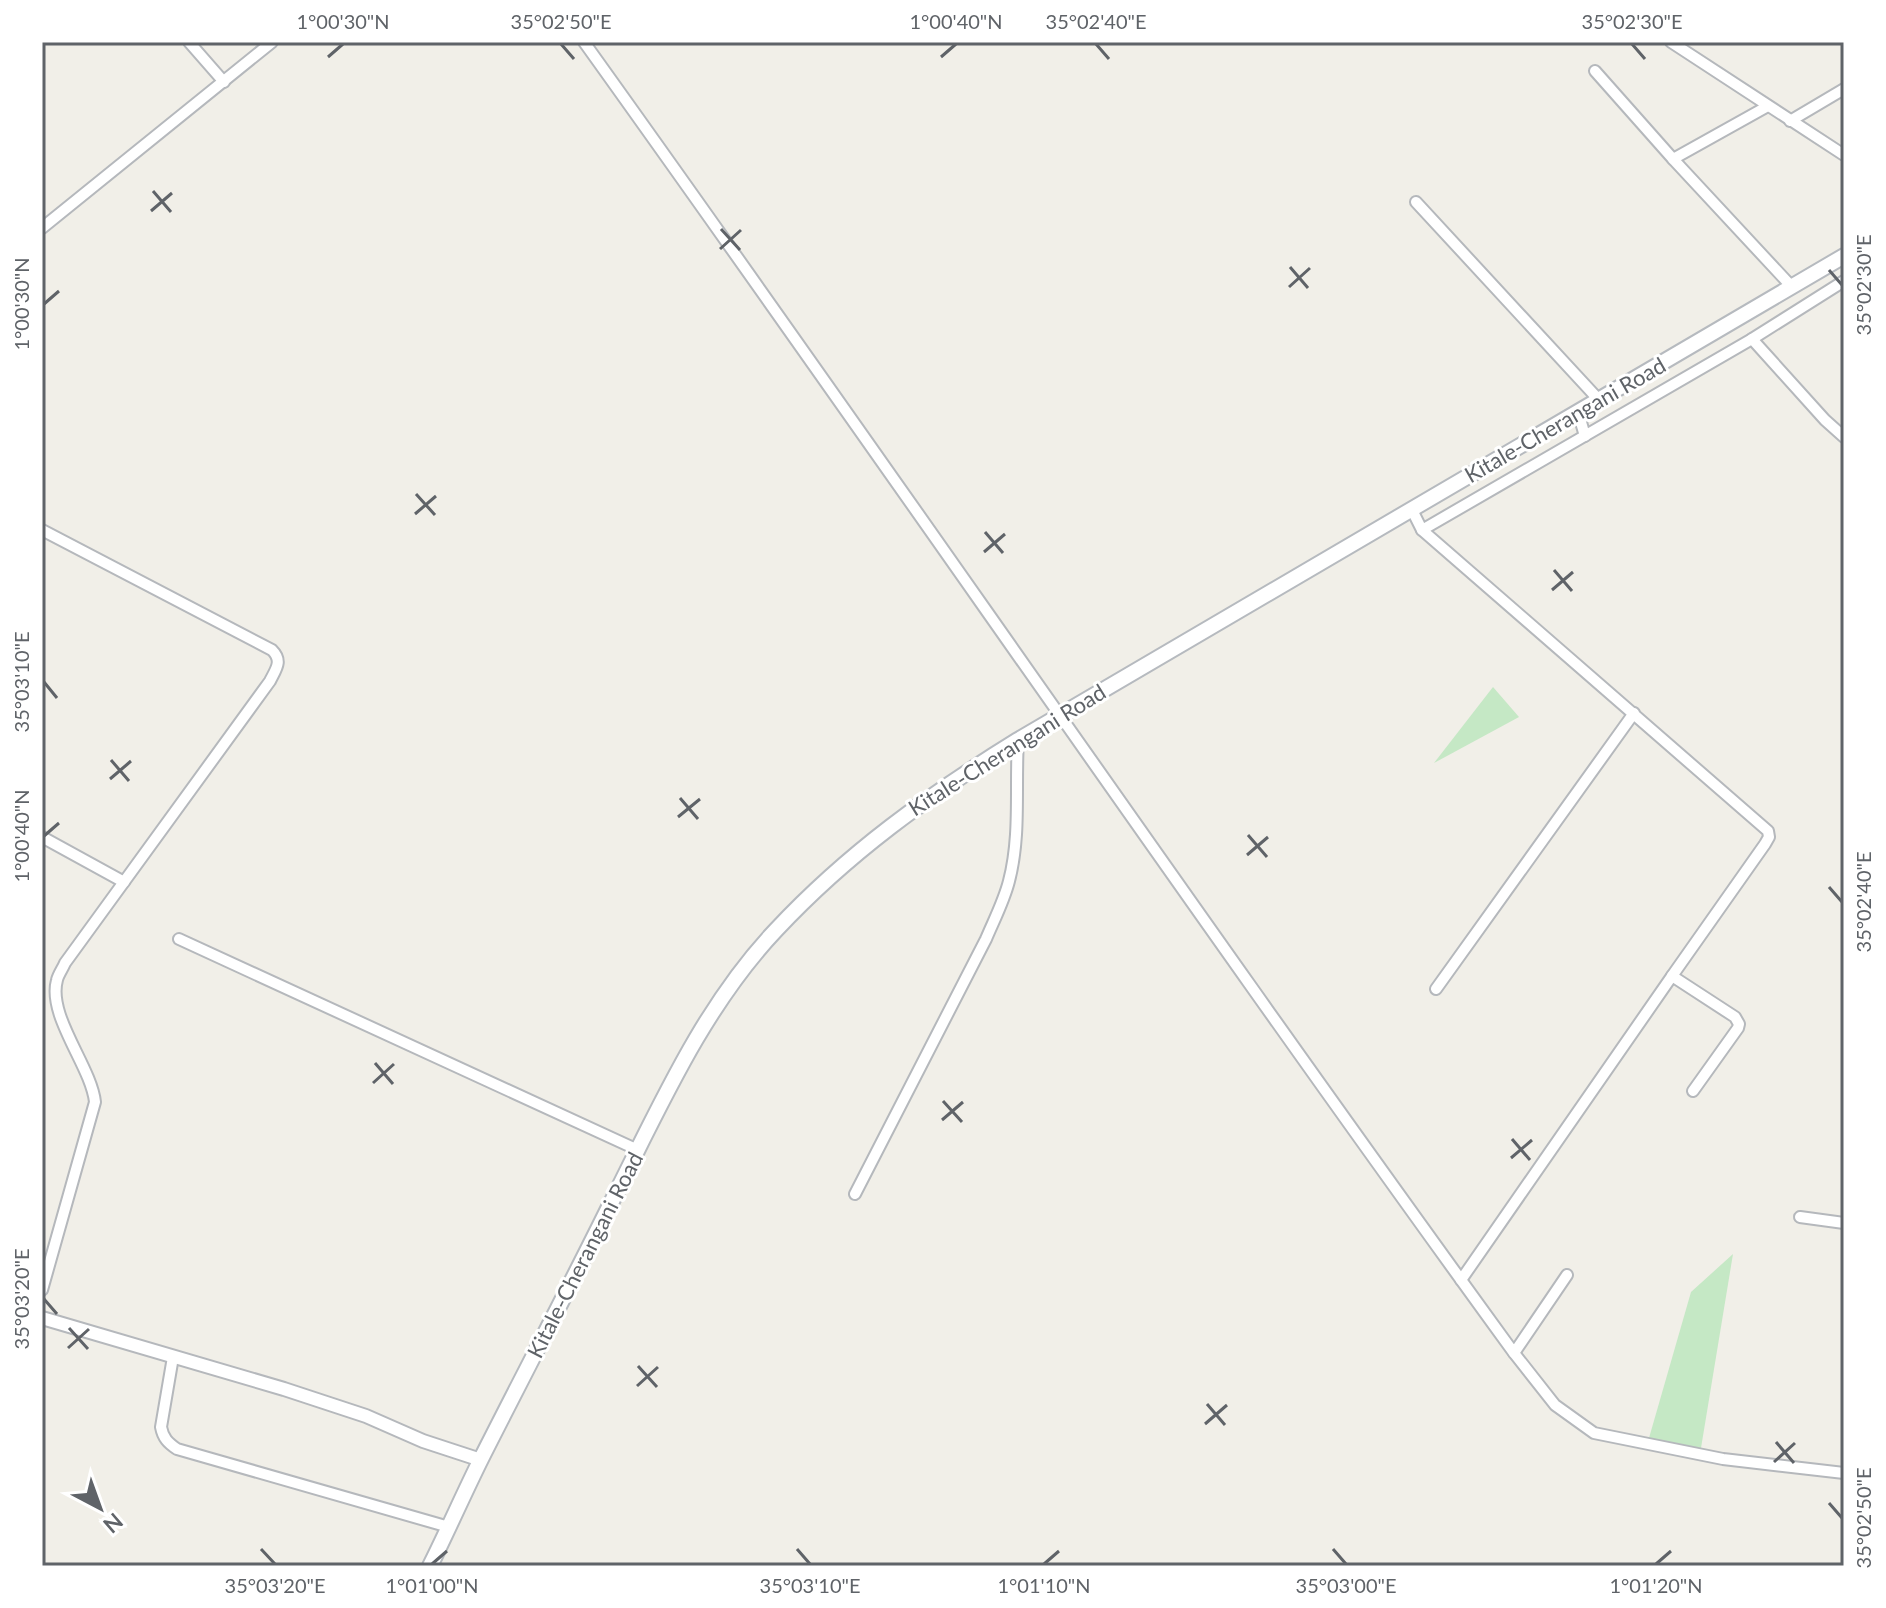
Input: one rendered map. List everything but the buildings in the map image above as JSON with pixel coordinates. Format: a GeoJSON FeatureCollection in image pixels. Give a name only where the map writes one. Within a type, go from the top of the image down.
{"type":"FeatureCollection","features":[{"type":"Feature","properties":{"kind":"main road","name":"Kitale-Cherangani Road"},"geometry":{"type":"LineString","coordinates":[[430,1566],[638,1150],[704,1026],[775,931],[844,863],[953,780],[1018,740],[1844,256]]}},
{"type":"Feature","properties":{"kind":"street"},"geometry":{"type":"LineString","coordinates":[[189,42],[224,82]]}},
{"type":"Feature","properties":{"kind":"street"},"geometry":{"type":"LineString","coordinates":[[42,228],[272,42]]}},
{"type":"Feature","properties":{"kind":"street"},"geometry":{"type":"LineString","coordinates":[[584,42],[1461,1280],[1555,1405],[1594,1433],[1723,1459],[1844,1473]]}},
{"type":"Feature","properties":{"kind":"street"},"geometry":{"type":"LineString","coordinates":[[1671,42],[1790,121],[1841,149]]}},
{"type":"Feature","properties":{"kind":"street"},"geometry":{"type":"LineString","coordinates":[[1595,71],[1792,287]]}},
{"type":"Feature","properties":{"kind":"street"},"geometry":{"type":"LineString","coordinates":[[1790,121],[1844,89]]}},
{"type":"Feature","properties":{"kind":"street"},"geometry":{"type":"LineString","coordinates":[[1673,159],[1768,106]]}},
{"type":"Feature","properties":{"kind":"street"},"geometry":{"type":"LineString","coordinates":[[1416,202],[1599,400]]}},
{"type":"Feature","properties":{"kind":"street"},"geometry":{"type":"LineString","coordinates":[[1422,530],[1752,339],[1844,281]]}},
{"type":"Feature","properties":{"kind":"street"},"geometry":{"type":"LineString","coordinates":[[1752,339],[1844,437]]}},
{"type":"Feature","properties":{"kind":"street"},"geometry":{"type":"LineString","coordinates":[[1578,412],[1585,436]]}},
{"type":"Feature","properties":{"kind":"street"},"geometry":{"type":"LineString","coordinates":[[1412,510],[1422,530],[1768,831],[1769,837],[1461,1280]]}},
{"type":"Feature","properties":{"kind":"street"},"geometry":{"type":"LineString","coordinates":[[42,530],[272,650],[279,659],[270,681],[65,963],[56,981],[56,999],[62,1020],[92,1086],[95,1102],[42,1290]]}},
{"type":"Feature","properties":{"kind":"street"},"geometry":{"type":"LineString","coordinates":[[1436,989],[1634,713]]}},
{"type":"Feature","properties":{"kind":"street"},"geometry":{"type":"LineString","coordinates":[[855,1194],[986,939],[1009,882],[1016,842],[1018,740]]}},
{"type":"Feature","properties":{"kind":"street"},"geometry":{"type":"LineString","coordinates":[[42,837],[124,882]]}},
{"type":"Feature","properties":{"kind":"street"},"geometry":{"type":"LineString","coordinates":[[179,939],[638,1150]]}},
{"type":"Feature","properties":{"kind":"street"},"geometry":{"type":"LineString","coordinates":[[1672,976],[1735,1017],[1739,1024],[1693,1091]]}},
{"type":"Feature","properties":{"kind":"street"},"geometry":{"type":"LineString","coordinates":[[1800,1217],[1844,1223]]}},
{"type":"Feature","properties":{"kind":"street"},"geometry":{"type":"LineString","coordinates":[[1514,1353],[1567,1275]]}},
{"type":"Feature","properties":{"kind":"street"},"geometry":{"type":"LineString","coordinates":[[42,1318],[284,1389],[366,1416],[423,1441],[481,1460]]}},
{"type":"Feature","properties":{"kind":"street"},"geometry":{"type":"LineString","coordinates":[[173,1357],[161,1427],[165,1439],[177,1449],[449,1527]]}},
{"type":"Feature","properties":{"kind":"green space"},"geometry":{"type":"Polygon","coordinates":[[[1493,687],[1519,717],[1434,763],[1493,687]]]}},
{"type":"Feature","properties":{"kind":"green space"},"geometry":{"type":"Polygon","coordinates":[[[1733,1254],[1701,1448],[1649,1438],[1691,1292],[1733,1254]]]}}]}
